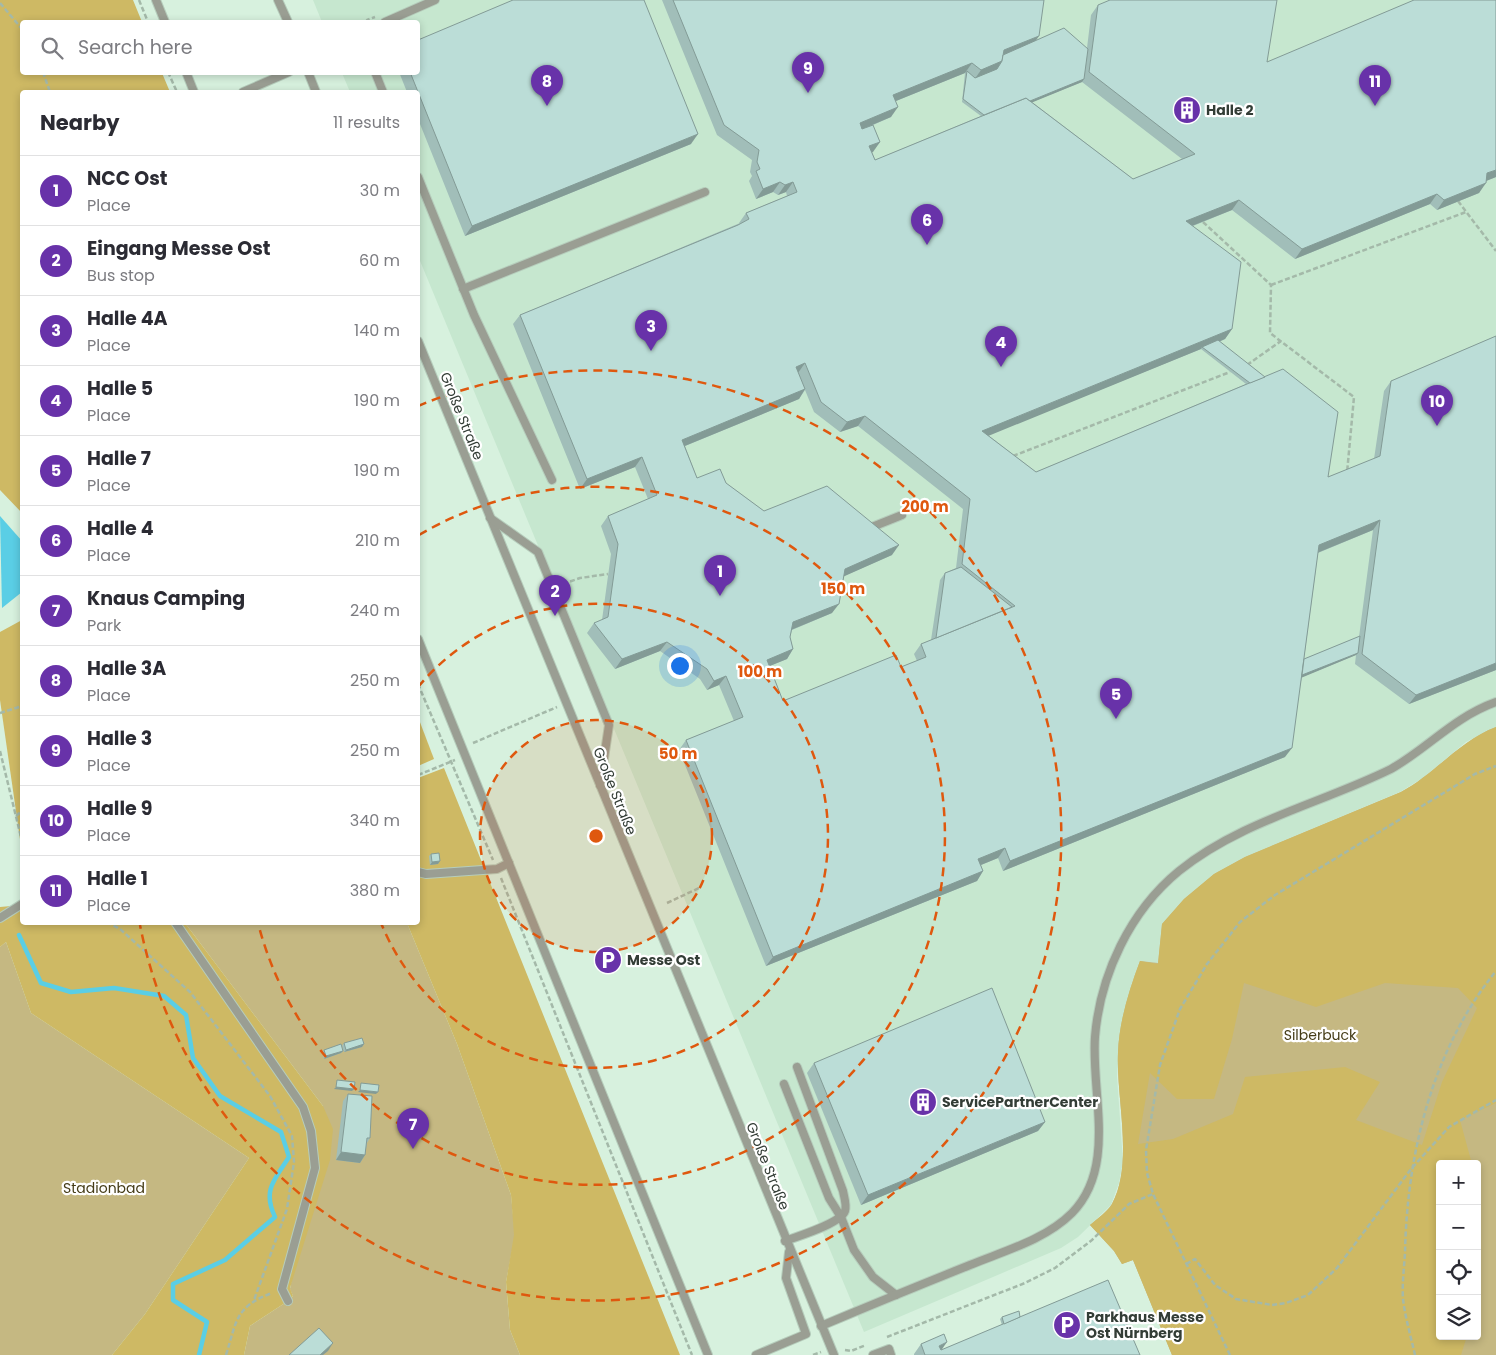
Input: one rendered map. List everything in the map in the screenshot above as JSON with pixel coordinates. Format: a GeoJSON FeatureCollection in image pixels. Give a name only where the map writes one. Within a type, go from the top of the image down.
{"type":"FeatureCollection","features":[{"type":"Feature","properties":{"kind":"lane"},"geometry":{"type":"LineString","coordinates":[[156,0],[164,20]]}},
{"type":"Feature","properties":{"kind":"lane"},"geometry":{"type":"LineString","coordinates":[[278,0],[287,20]]}},
{"type":"Feature","properties":{"kind":"lane"},"geometry":{"type":"LineString","coordinates":[[390,20],[435,0]]}},
{"type":"Feature","properties":{"kind":"lane"},"geometry":{"type":"LineString","coordinates":[[279,20],[284,12]]}},
{"type":"Feature","properties":{"kind":"lane"},"geometry":{"type":"LineString","coordinates":[[187,75],[193,90]]}},
{"type":"Feature","properties":{"kind":"lane"},"geometry":{"type":"LineString","coordinates":[[248,90],[283,75]]}},
{"type":"Feature","properties":{"kind":"lane"},"geometry":{"type":"LineString","coordinates":[[309,75],[315,90]]}},
{"type":"Feature","properties":{"kind":"lane"},"geometry":{"type":"LineString","coordinates":[[376,75],[382,90]]}},
{"type":"Feature","properties":{"kind":"lane"},"geometry":{"type":"LineString","coordinates":[[420,182],[463,289],[552,480]]}},
{"type":"Feature","properties":{"kind":"lane"},"geometry":{"type":"LineString","coordinates":[[463,289],[705,192]]}},
{"type":"Feature","properties":{"kind":"lane","name":"Große Straße"},"geometry":{"type":"LineString","coordinates":[[420,346],[785,1241],[832,1351]]}},
{"type":"Feature","properties":{"kind":"lane"},"geometry":{"type":"LineString","coordinates":[[863,531],[902,515]]}},
{"type":"Feature","properties":{"kind":"lane"},"geometry":{"type":"LineString","coordinates":[[490,518],[538,552],[574,639],[608,725],[600,787]]}},
{"type":"Feature","properties":{"kind":"lane"},"geometry":{"type":"LineString","coordinates":[[420,644],[708,1355]]}},
{"type":"Feature","properties":{"kind":"lane"},"geometry":{"type":"LineString","coordinates":[[821,1326],[1042,1234],[1073,1212],[1092,1182],[1099,1149],[1094,1069],[1095,1037],[1101,998],[1122,943],[1133,924],[1158,891],[1178,872],[1224,840],[1390,769],[1411,757],[1454,723],[1496,702]]}},
{"type":"Feature","properties":{"kind":"lane"},"geometry":{"type":"LineString","coordinates":[[420,872],[426,874],[497,869],[509,863]]}},
{"type":"Feature","properties":{"kind":"lane"},"geometry":{"type":"LineString","coordinates":[[0,918],[20,905]]}},
{"type":"Feature","properties":{"kind":"lane"},"geometry":{"type":"LineString","coordinates":[[177,925],[303,1107],[310,1131],[315,1168],[282,1289],[288,1301]]}},
{"type":"Feature","properties":{"kind":"lane"},"geometry":{"type":"LineString","coordinates":[[785,1241],[841,1217],[845,1211],[843,1191],[797,1066]]}},
{"type":"Feature","properties":{"kind":"lane"},"geometry":{"type":"LineString","coordinates":[[784,1084],[829,1198],[841,1217],[860,1261],[873,1276],[896,1295]]}},
{"type":"Feature","properties":{"kind":"lane"},"geometry":{"type":"LineString","coordinates":[[756,1355],[806,1334],[786,1278],[790,1251]]}},
{"type":"Feature","properties":{"kind":"lane"},"geometry":{"type":"LineString","coordinates":[[873,1355],[889,1349],[892,1355]]}},
{"type":"Feature","properties":{"kind":"path"},"geometry":{"type":"LineString","coordinates":[[139,0],[147,20]]}},
{"type":"Feature","properties":{"kind":"path"},"geometry":{"type":"LineString","coordinates":[[0,3],[20,27]]}},
{"type":"Feature","properties":{"kind":"path"},"geometry":{"type":"LineString","coordinates":[[44,75],[49,90]]}},
{"type":"Feature","properties":{"kind":"path"},"geometry":{"type":"LineString","coordinates":[[169,75],[176,90]]}},
{"type":"Feature","properties":{"kind":"path"},"geometry":{"type":"LineString","coordinates":[[1458,201],[1496,251]]}},
{"type":"Feature","properties":{"kind":"path"},"geometry":{"type":"LineString","coordinates":[[1271,285],[1466,212]]}},
{"type":"Feature","properties":{"kind":"path"},"geometry":{"type":"LineString","coordinates":[[1203,222],[1271,285],[1270,333],[1354,397],[1347,477]]}},
{"type":"Feature","properties":{"kind":"path"},"geometry":{"type":"LineString","coordinates":[[1245,365],[1281,341]]}},
{"type":"Feature","properties":{"kind":"path"},"geometry":{"type":"LineString","coordinates":[[1010,457],[1230,372]]}},
{"type":"Feature","properties":{"kind":"path"},"geometry":{"type":"LineString","coordinates":[[562,584],[580,578],[608,574]]}},
{"type":"Feature","properties":{"kind":"path"},"geometry":{"type":"LineString","coordinates":[[420,689],[450,763],[497,869],[692,1355]]}},
{"type":"Feature","properties":{"kind":"path"},"geometry":{"type":"LineString","coordinates":[[420,774],[450,763],[463,751],[566,703]]}},
{"type":"Feature","properties":{"kind":"path"},"geometry":{"type":"LineString","coordinates":[[0,713],[20,707]]}},
{"type":"Feature","properties":{"kind":"path"},"geometry":{"type":"LineString","coordinates":[[0,751],[20,833]]}},
{"type":"Feature","properties":{"kind":"path"},"geometry":{"type":"LineString","coordinates":[[1230,1355],[1154,1194],[1147,1173],[1146,1150],[1160,1065],[1180,1009],[1207,964],[1240,922],[1275,895],[1475,774],[1496,766]]}},
{"type":"Feature","properties":{"kind":"path"},"geometry":{"type":"LineString","coordinates":[[16,816],[20,813]]}},
{"type":"Feature","properties":{"kind":"path"},"geometry":{"type":"LineString","coordinates":[[667,903],[700,888]]}},
{"type":"Feature","properties":{"kind":"path"},"geometry":{"type":"LineString","coordinates":[[113,925],[120,929],[190,992],[270,1096],[292,1136],[294,1162],[287,1209],[254,1300]]}},
{"type":"Feature","properties":{"kind":"path"},"geometry":{"type":"LineString","coordinates":[[1415,1355],[1404,1299],[1405,1220],[1411,1169],[1419,1133],[1443,1061],[1470,1007],[1496,971]]}},
{"type":"Feature","properties":{"kind":"path"},"geometry":{"type":"LineString","coordinates":[[1186,1264],[1195,1259],[1215,1285],[1236,1299],[1266,1305],[1298,1300],[1319,1287],[1333,1273],[1411,1169],[1449,1127],[1496,1100]]}},
{"type":"Feature","properties":{"kind":"path"},"geometry":{"type":"LineString","coordinates":[[886,1337],[1025,1283],[1055,1268],[1092,1240],[1129,1204],[1154,1194]]}},
{"type":"Feature","properties":{"kind":"path"},"geometry":{"type":"LineString","coordinates":[[226,1355],[238,1314],[254,1300],[282,1289]]}},
{"type":"Feature","properties":{"kind":"path"},"geometry":{"type":"LineString","coordinates":[[832,1351],[851,1351],[868,1344]]}},
{"type":"Feature","properties":{"kind":"shaded area"},"geometry":{"type":"Polygon","coordinates":[[[0,0],[133,0],[141,20],[20,20],[20,75],[163,75],[169,90],[20,90],[20,511],[0,490],[0,0]]]}},
{"type":"Feature","properties":{"kind":"shaded area"},"geometry":{"type":"Polygon","coordinates":[[[313,0],[1496,0],[1496,727],[1466,742],[1423,778],[1400,792],[1245,857],[1214,874],[1184,899],[1162,924],[1158,964],[1140,962],[1132,983],[1121,1029],[1117,1076],[1123,1162],[1119,1183],[1111,1205],[1078,1237],[1061,1248],[864,1332],[420,261],[420,90],[349,90],[343,75],[420,75],[420,20],[321,20],[313,0]]]}},
{"type":"Feature","properties":{"kind":"shaded area"},"geometry":{"type":"Polygon","coordinates":[[[20,621],[20,839],[0,700],[0,632],[20,621]]]}},
{"type":"Feature","properties":{"kind":"shaded area"},"geometry":{"type":"Polygon","coordinates":[[[420,722],[434,759],[420,765],[420,722]]]}},
{"type":"Feature","properties":{"kind":"shaded area","name":"Silberbuck"},"geometry":{"type":"Polygon","coordinates":[[[1496,727],[1496,1103],[1460,1120],[1471,1160],[1436,1160],[1436,1340],[1466,1340],[1461,1355],[1172,1355],[1133,1260],[1122,1264],[1114,1251],[1090,1225],[1105,1213],[1112,1204],[1122,1170],[1123,1150],[1118,1071],[1119,1041],[1125,1006],[1140,961],[1158,964],[1162,924],[1184,899],[1214,874],[1245,857],[1401,792],[1413,785],[1470,741],[1496,727]],[[1244,983],[1232,1039],[1214,1099],[1177,1099],[1150,1073],[1138,1144],[1173,1139],[1233,1114],[1245,1077],[1345,1067],[1380,1082],[1356,1120],[1422,1145],[1442,1082],[1477,1008],[1458,988],[1385,983],[1316,1007],[1244,983]]]}},
{"type":"Feature","properties":{"kind":"shaded area"},"geometry":{"type":"Polygon","coordinates":[[[444,768],[680,1355],[520,1355],[510,1330],[506,1282],[514,1235],[511,1195],[457,1044],[408,925],[420,925],[420,777],[444,768]]]}},
{"type":"Feature","properties":{"kind":"shaded area"},"geometry":{"type":"Polygon","coordinates":[[[20,905],[20,925],[187,925],[323,1106],[333,1129],[330,1160],[290,1288],[293,1296],[250,1326],[244,1355],[112,1355],[145,1314],[249,1158],[31,1013],[6,942],[0,947],[0,907],[20,905]]]}},
{"type":"Feature","properties":{"kind":"green space","name":"Silberbuck"},"geometry":{"type":"Polygon","coordinates":[[[1496,727],[1496,1355],[1172,1355],[1133,1260],[1122,1264],[1114,1251],[1090,1225],[1105,1213],[1112,1204],[1122,1170],[1123,1150],[1118,1071],[1119,1041],[1125,1006],[1140,961],[1158,963],[1162,924],[1184,899],[1214,874],[1245,857],[1401,792],[1413,785],[1470,741],[1496,727]]]}},
{"type":"Feature","properties":{"kind":"green space"},"geometry":{"type":"Polygon","coordinates":[[[187,925],[408,925],[457,1044],[511,1195],[515,1235],[506,1282],[510,1330],[520,1355],[244,1355],[250,1326],[293,1296],[290,1289],[323,1106],[187,925]]]}},
{"type":"Feature","properties":{"kind":"green space","name":"Stadionbad"},"geometry":{"type":"Polygon","coordinates":[[[6,942],[31,1013],[249,1158],[145,1314],[112,1355],[0,1355],[0,947],[6,942]]]}},
{"type":"Feature","properties":{"kind":"water"},"geometry":{"type":"Polygon","coordinates":[[[0,516],[20,539],[20,594],[2,608],[0,516]]]}},
{"type":"Feature","properties":{"kind":"building"},"geometry":{"type":"Polygon","coordinates":[[[513,0],[644,0],[698,134],[472,226],[420,97],[420,90],[417,90],[411,75],[420,75],[420,39],[513,0]]]}},
{"type":"Feature","properties":{"kind":"building"},"geometry":{"type":"Polygon","coordinates":[[[673,0],[1044,0],[1039,36],[1004,50],[1002,61],[981,70],[972,63],[893,95],[898,107],[860,123],[862,129],[873,125],[880,142],[869,146],[875,160],[1026,98],[1133,179],[1195,154],[1089,72],[1098,5],[1110,0],[1277,0],[1267,62],[1414,0],[1496,0],[1496,170],[1487,173],[1486,183],[1444,200],[1437,194],[1302,249],[1239,200],[1186,221],[1241,262],[1232,329],[982,431],[1036,472],[1283,369],[1338,412],[1328,477],[1380,456],[1391,381],[1496,336],[1496,663],[1416,695],[1362,654],[1380,520],[1319,545],[1292,748],[1010,861],[1005,848],[978,859],[983,871],[773,957],[686,740],[743,717],[726,676],[714,681],[707,669],[667,642],[622,659],[594,623],[608,617],[618,544],[608,516],[657,495],[642,457],[587,479],[520,315],[738,225],[749,219],[746,213],[797,192],[793,182],[785,185],[780,182],[763,189],[756,171],[760,169],[757,162],[759,150],[724,125],[673,0]],[[805,363],[796,367],[805,389],[682,440],[697,478],[720,469],[726,483],[764,511],[827,486],[899,545],[845,569],[839,604],[793,622],[790,637],[793,649],[767,660],[783,701],[896,655],[901,667],[926,657],[921,644],[1015,606],[962,564],[970,499],[865,416],[847,422],[821,402],[805,363]]]}},
{"type":"Feature","properties":{"kind":"building"},"geometry":{"type":"Polygon","coordinates":[[[1064,28],[1088,49],[1084,79],[1030,101],[1026,98],[984,115],[963,99],[967,71],[975,78],[997,69],[1003,55],[1064,28]]]}},
{"type":"Feature","properties":{"kind":"building"},"geometry":{"type":"Polygon","coordinates":[[[1218,340],[1265,377],[1250,383],[1202,347],[1218,340]]]}},
{"type":"Feature","properties":{"kind":"building"},"geometry":{"type":"Polygon","coordinates":[[[961,567],[1012,607],[936,638],[945,573],[961,567]]]}},
{"type":"Feature","properties":{"kind":"building"},"geometry":{"type":"Polygon","coordinates":[[[1360,636],[1358,653],[1302,675],[1304,659],[1360,636]]]}},
{"type":"Feature","properties":{"kind":"building"},"geometry":{"type":"Polygon","coordinates":[[[439,853],[440,861],[432,862],[431,854],[439,853]]]}},
{"type":"Feature","properties":{"kind":"building","name":"ServicePartnerCenter"},"geometry":{"type":"Polygon","coordinates":[[[992,988],[1045,1122],[868,1195],[814,1063],[992,988]]]}},
{"type":"Feature","properties":{"kind":"building"},"geometry":{"type":"Polygon","coordinates":[[[362,1038],[364,1044],[346,1050],[344,1043],[362,1038]]]}},
{"type":"Feature","properties":{"kind":"building"},"geometry":{"type":"Polygon","coordinates":[[[341,1044],[343,1051],[326,1056],[324,1050],[341,1044]]]}},
{"type":"Feature","properties":{"kind":"building"},"geometry":{"type":"Polygon","coordinates":[[[337,1080],[355,1082],[354,1089],[336,1087],[337,1080]]]}},
{"type":"Feature","properties":{"kind":"building"},"geometry":{"type":"Polygon","coordinates":[[[361,1083],[379,1085],[378,1092],[360,1090],[361,1083]]]}},
{"type":"Feature","properties":{"kind":"building"},"geometry":{"type":"Polygon","coordinates":[[[348,1094],[372,1096],[370,1138],[367,1138],[365,1155],[341,1152],[348,1094]]]}},
{"type":"Feature","properties":{"kind":"building","name":"Parkhaus Messe Ost Nürnberg"},"geometry":{"type":"Polygon","coordinates":[[[1108,1280],[1140,1355],[925,1355],[921,1344],[944,1334],[947,1342],[939,1346],[941,1350],[1108,1280]]]}},
{"type":"Feature","properties":{"kind":"building"},"geometry":{"type":"Polygon","coordinates":[[[1019,1311],[1020,1317],[1004,1324],[1002,1317],[1019,1311]]]}},
{"type":"Feature","properties":{"kind":"building"},"geometry":{"type":"Polygon","coordinates":[[[319,1328],[333,1343],[320,1355],[289,1355],[319,1328]]]}},
{"type":"Feature","properties":{"kind":"waterway"},"geometry":{"type":"LineString","coordinates":[[19,935],[41,983],[71,992],[114,988],[164,996],[186,1015],[193,1058],[220,1096],[281,1132],[289,1157],[275,1179],[270,1192],[271,1208],[275,1217],[225,1260],[173,1284],[173,1300],[207,1322],[199,1355]]}},
{"type":"Feature","properties":{"kind":"place","name":"Halle 3"},"geometry":{"type":"Point","coordinates":[808,93]}},
{"type":"Feature","properties":{"kind":"place","name":"Halle 3A"},"geometry":{"type":"Point","coordinates":[547,106]}},
{"type":"Feature","properties":{"kind":"place","name":"Halle 1"},"geometry":{"type":"Point","coordinates":[1375,106]}},
{"type":"Feature","properties":{"kind":"place","name":"Halle 2"},"geometry":{"type":"Point","coordinates":[1187,110]}},
{"type":"Feature","properties":{"kind":"place","name":"Halle 4"},"geometry":{"type":"Point","coordinates":[927,245]}},
{"type":"Feature","properties":{"kind":"place","name":"Halle 4A"},"geometry":{"type":"Point","coordinates":[651,351]}},
{"type":"Feature","properties":{"kind":"place","name":"Halle 5"},"geometry":{"type":"Point","coordinates":[1001,367]}},
{"type":"Feature","properties":{"kind":"place","name":"Halle 9"},"geometry":{"type":"Point","coordinates":[1437,426]}},
{"type":"Feature","properties":{"kind":"place","name":"NCC Ost"},"geometry":{"type":"Point","coordinates":[720,596]}},
{"type":"Feature","properties":{"kind":"place","name":"Eingang Messe Ost"},"geometry":{"type":"Point","coordinates":[555,616]}},
{"type":"Feature","properties":{"kind":"place","name":"Halle 7"},"geometry":{"type":"Point","coordinates":[1116,719]}},
{"type":"Feature","properties":{"kind":"place","name":"Messe Ost"},"geometry":{"type":"Point","coordinates":[608,960]}},
{"type":"Feature","properties":{"kind":"place","name":"ServicePartnerCenter"},"geometry":{"type":"Point","coordinates":[923,1102]}},
{"type":"Feature","properties":{"kind":"place","name":"Knaus Camping"},"geometry":{"type":"Point","coordinates":[413,1149]}},
{"type":"Feature","properties":{"kind":"place","name":"Parkhaus Messe Ost Nürnberg"},"geometry":{"type":"Point","coordinates":[1067,1325]}}]}
